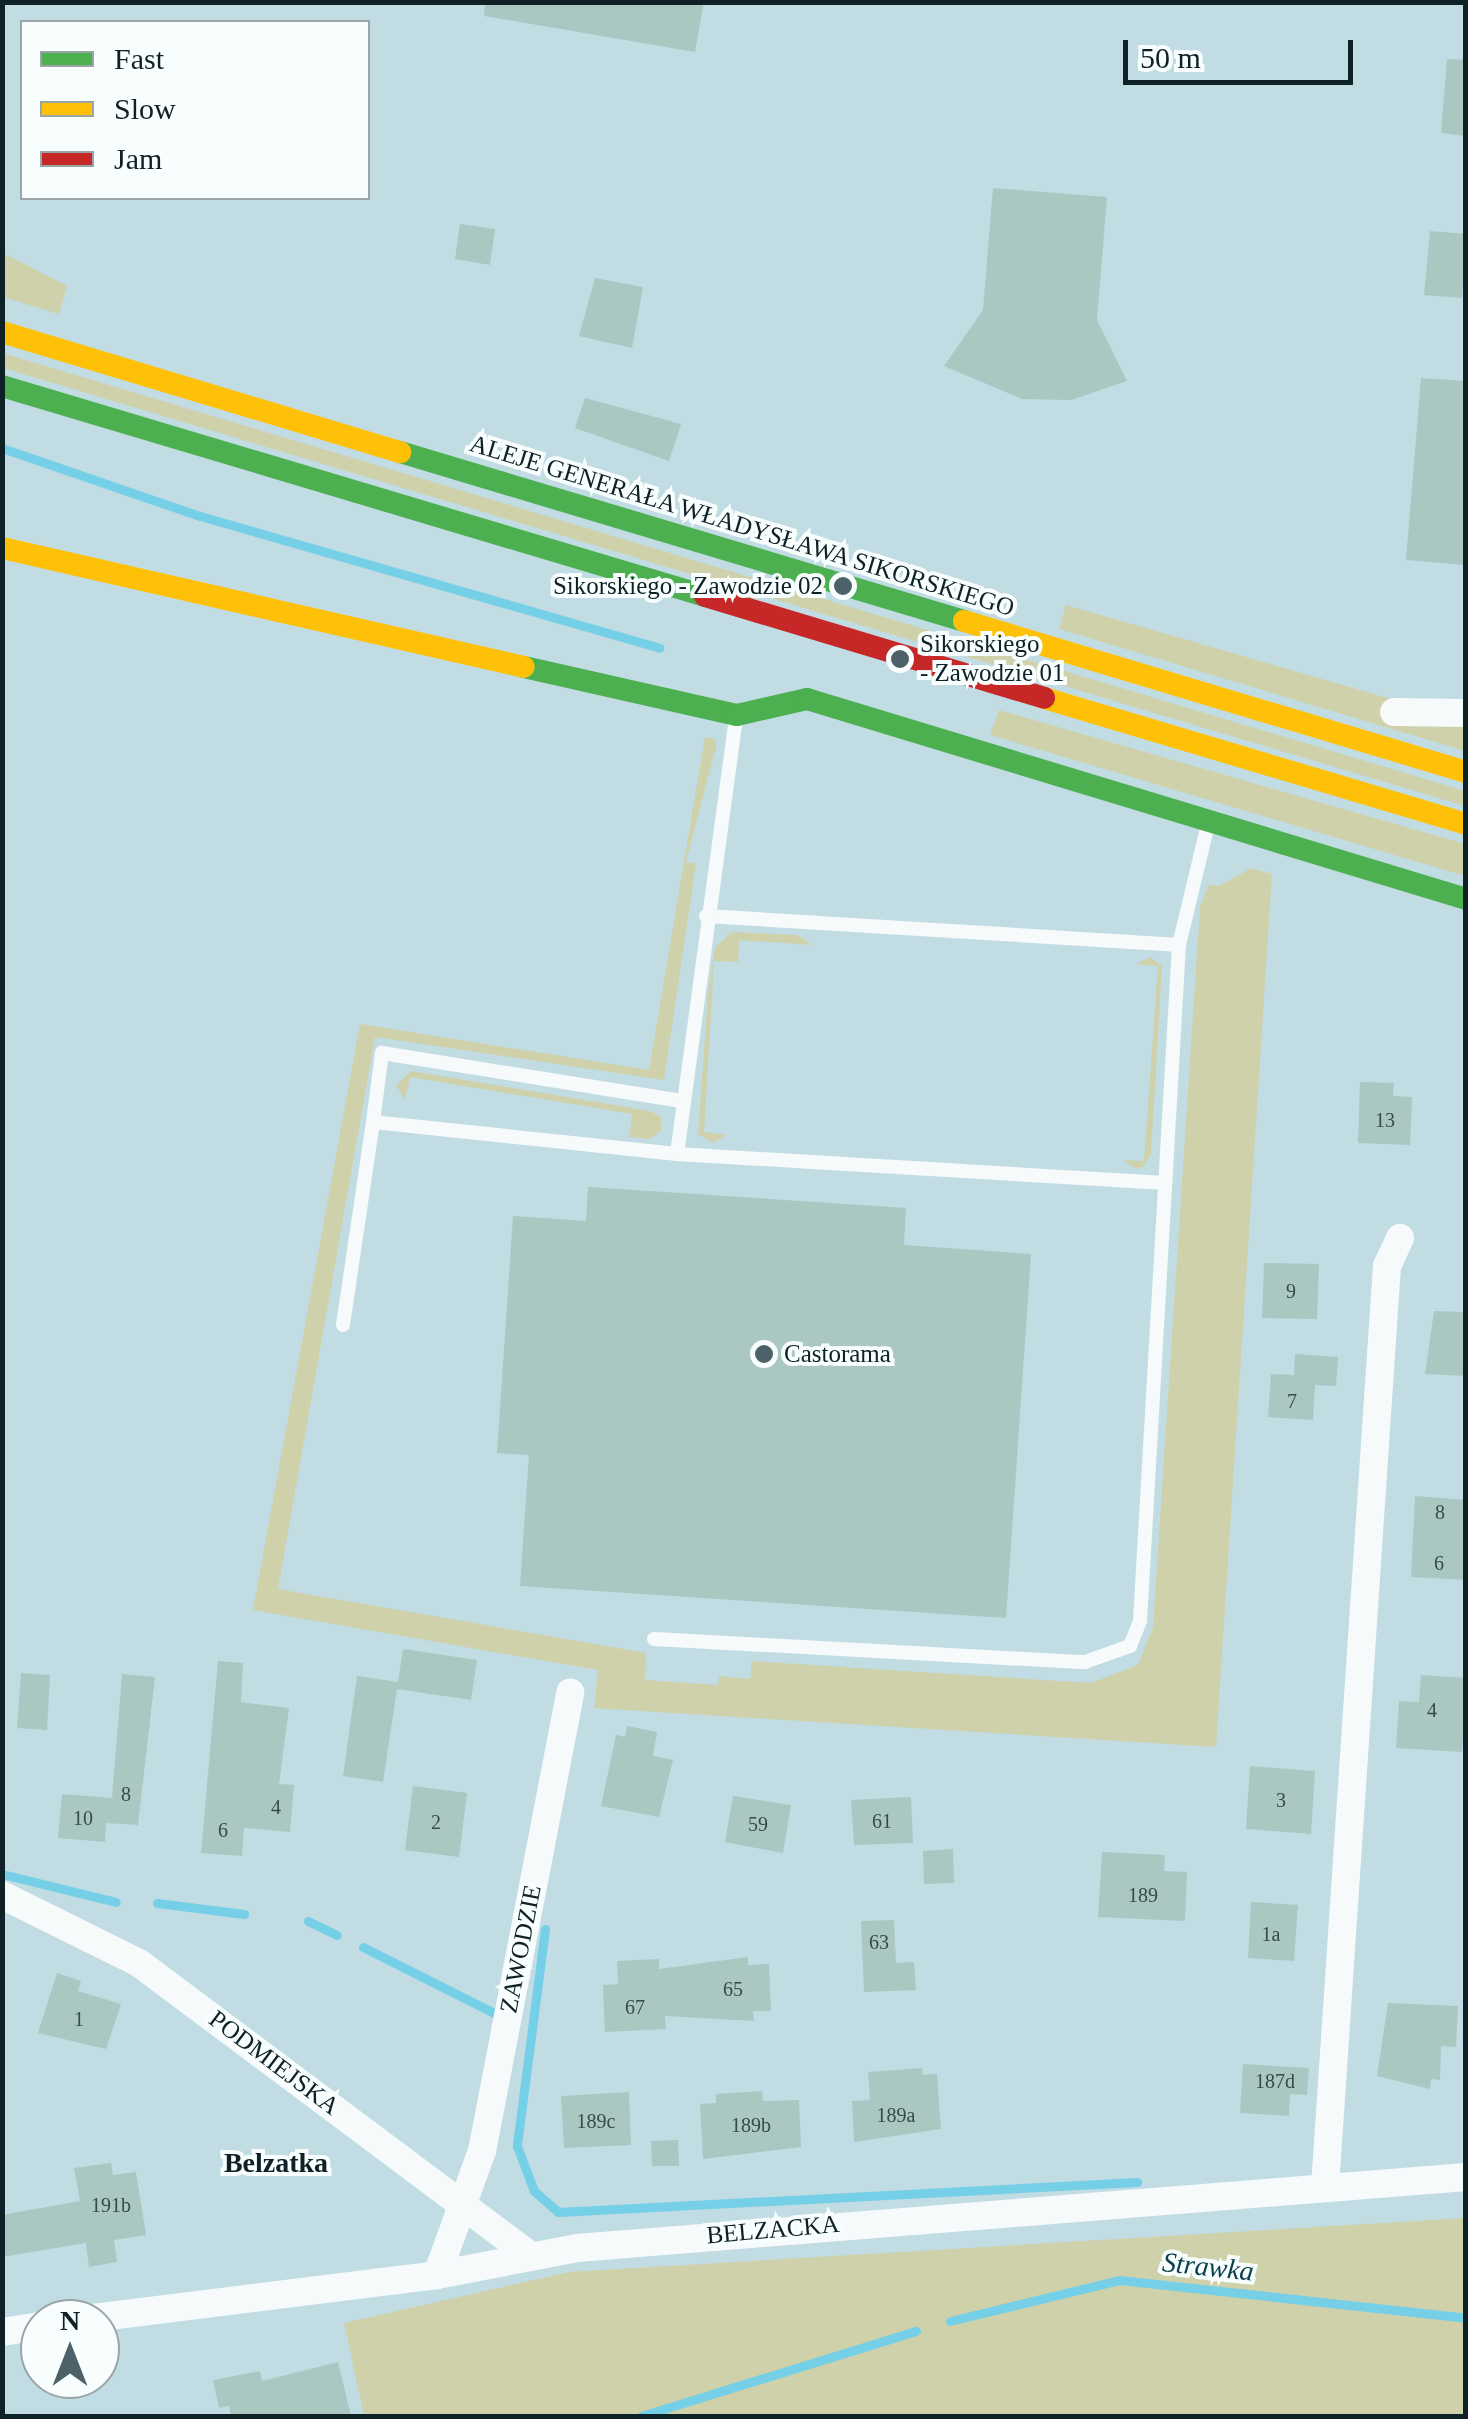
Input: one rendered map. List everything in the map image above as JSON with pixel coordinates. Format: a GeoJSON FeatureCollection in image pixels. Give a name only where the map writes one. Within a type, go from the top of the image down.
{"type":"FeatureCollection","features":[{"type":"Feature","properties":{"kind":"main road","name":"ALEJE GENERAŁA WŁADYSŁAWA SIKORSKIEGO"},"geometry":{"type":"LineString","coordinates":[[2,332],[1466,772]]}},
{"type":"Feature","properties":{"kind":"main road"},"geometry":{"type":"LineString","coordinates":[[2,386],[1466,824]]}},
{"type":"Feature","properties":{"kind":"main road"},"geometry":{"type":"LineString","coordinates":[[2,548],[736,715],[807,698],[1208,824],[1466,899]]}},
{"type":"Feature","properties":{"kind":"street"},"geometry":{"type":"LineString","coordinates":[[1394,712],[1466,714]]}},
{"type":"Feature","properties":{"kind":"street"},"geometry":{"type":"LineString","coordinates":[[1325,2187],[1387,1266],[1400,1238]]}},
{"type":"Feature","properties":{"kind":"street","name":"ZAWODZIE"},"geometry":{"type":"LineString","coordinates":[[437,2275],[482,2151],[570,1692]]}},
{"type":"Feature","properties":{"kind":"street","name":"PODMIEJSKA"},"geometry":{"type":"LineString","coordinates":[[2,1895],[139,1963],[530,2255]]}},
{"type":"Feature","properties":{"kind":"street","name":"BELZACKA"},"geometry":{"type":"LineString","coordinates":[[120,2315],[437,2275],[530,2255],[1466,2177]]}},
{"type":"Feature","properties":{"kind":"lane"},"geometry":{"type":"LineString","coordinates":[[677,1154],[736,715]]}},
{"type":"Feature","properties":{"kind":"lane"},"geometry":{"type":"LineString","coordinates":[[654,1639],[1085,1662],[1130,1646],[1140,1621],[1179,944],[1208,824]]}},
{"type":"Feature","properties":{"kind":"lane"},"geometry":{"type":"LineString","coordinates":[[706,916],[1179,944]]}},
{"type":"Feature","properties":{"kind":"lane"},"geometry":{"type":"LineString","coordinates":[[343,1325],[382,1053],[683,1101]]}},
{"type":"Feature","properties":{"kind":"lane"},"geometry":{"type":"LineString","coordinates":[[374,1122],[677,1154],[1165,1183]]}},
{"type":"Feature","properties":{"kind":"green space"},"geometry":{"type":"Polygon","coordinates":[[[3,253],[67,286],[59,314],[3,297],[3,253]]]}},
{"type":"Feature","properties":{"kind":"green space"},"geometry":{"type":"Polygon","coordinates":[[[2,353],[1465,791],[1465,806],[3,368],[2,353]]]}},
{"type":"Feature","properties":{"kind":"green space"},"geometry":{"type":"Polygon","coordinates":[[[1066,605],[1391,699],[1394,721],[1465,723],[1465,751],[1059,629],[1066,605]]]}},
{"type":"Feature","properties":{"kind":"green space"},"geometry":{"type":"Polygon","coordinates":[[[999,710],[1465,844],[1465,876],[990,735],[999,710]]]}},
{"type":"Feature","properties":{"kind":"green space"},"geometry":{"type":"Polygon","coordinates":[[[705,737],[716,739],[716,747],[686,862],[696,864],[664,1080],[375,1037],[278,1589],[646,1653],[645,1680],[718,1685],[719,1676],[750,1679],[752,1661],[1091,1683],[1138,1665],[1153,1627],[1200,907],[1209,884],[1219,886],[1251,868],[1272,874],[1216,1747],[594,1708],[598,1670],[253,1610],[360,1024],[649,1070],[705,737]]]}},
{"type":"Feature","properties":{"kind":"green space"},"geometry":{"type":"Polygon","coordinates":[[[731,932],[798,935],[812,945],[739,940],[738,962],[714,961],[704,1132],[726,1135],[713,1143],[698,1134],[708,995],[715,948],[731,932]]]}},
{"type":"Feature","properties":{"kind":"green space"},"geometry":{"type":"Polygon","coordinates":[[[1150,957],[1162,966],[1151,1154],[1143,1167],[1137,1169],[1123,1160],[1144,1161],[1158,966],[1136,964],[1150,957]]]}},
{"type":"Feature","properties":{"kind":"green space"},"geometry":{"type":"Polygon","coordinates":[[[411,1071],[650,1111],[661,1117],[661,1131],[650,1139],[629,1137],[632,1114],[410,1077],[405,1100],[396,1085],[411,1071]]]}},
{"type":"Feature","properties":{"kind":"green space"},"geometry":{"type":"Polygon","coordinates":[[[1465,2218],[1465,2416],[364,2416],[344,2323],[569,2272],[1465,2218]]]}},
{"type":"Feature","properties":{"kind":"building"},"geometry":{"type":"Polygon","coordinates":[[[485,2],[704,2],[695,52],[484,16],[485,2]]]}},
{"type":"Feature","properties":{"kind":"building"},"geometry":{"type":"Polygon","coordinates":[[[1447,59],[1466,60],[1466,136],[1441,133],[1447,59]]]}},
{"type":"Feature","properties":{"kind":"building"},"geometry":{"type":"Polygon","coordinates":[[[993,188],[1107,197],[1097,320],[1127,381],[1071,400],[1022,399],[944,366],[983,310],[993,188]]]}},
{"type":"Feature","properties":{"kind":"building"},"geometry":{"type":"Polygon","coordinates":[[[460,224],[495,229],[490,265],[455,259],[460,224]]]}},
{"type":"Feature","properties":{"kind":"building"},"geometry":{"type":"Polygon","coordinates":[[[1430,231],[1466,234],[1462,298],[1424,295],[1430,231]]]}},
{"type":"Feature","properties":{"kind":"building"},"geometry":{"type":"Polygon","coordinates":[[[595,278],[643,287],[632,348],[579,336],[595,278]]]}},
{"type":"Feature","properties":{"kind":"building"},"geometry":{"type":"Polygon","coordinates":[[[1421,378],[1466,381],[1466,565],[1406,560],[1421,378]]]}},
{"type":"Feature","properties":{"kind":"building"},"geometry":{"type":"Polygon","coordinates":[[[585,398],[681,424],[669,461],[575,428],[585,398]]]}},
{"type":"Feature","properties":{"kind":"building"},"geometry":{"type":"Polygon","coordinates":[[[1360,1082],[1394,1083],[1393,1096],[1412,1097],[1410,1145],[1358,1143],[1360,1082]]]}},
{"type":"Feature","properties":{"kind":"building","name":"Castorama"},"geometry":{"type":"Polygon","coordinates":[[[588,1187],[906,1208],[904,1245],[1031,1254],[1006,1618],[520,1586],[529,1455],[497,1453],[513,1216],[586,1221],[588,1187]]]}},
{"type":"Feature","properties":{"kind":"building"},"geometry":{"type":"Polygon","coordinates":[[[1264,1263],[1319,1264],[1317,1319],[1262,1318],[1264,1263]]]}},
{"type":"Feature","properties":{"kind":"building"},"geometry":{"type":"Polygon","coordinates":[[[1434,1311],[1466,1312],[1466,1376],[1425,1374],[1434,1311]]]}},
{"type":"Feature","properties":{"kind":"building"},"geometry":{"type":"Polygon","coordinates":[[[1295,1354],[1338,1357],[1336,1386],[1315,1385],[1313,1420],[1268,1417],[1271,1374],[1294,1375],[1295,1354]]]}},
{"type":"Feature","properties":{"kind":"building"},"geometry":{"type":"Polygon","coordinates":[[[1415,1496],[1466,1500],[1466,1580],[1411,1577],[1415,1496]]]}},
{"type":"Feature","properties":{"kind":"building"},"geometry":{"type":"Polygon","coordinates":[[[403,1649],[477,1660],[471,1700],[397,1689],[383,1782],[343,1776],[357,1676],[398,1682],[403,1649]]]}},
{"type":"Feature","properties":{"kind":"building"},"geometry":{"type":"Polygon","coordinates":[[[218,1661],[243,1663],[241,1702],[289,1708],[279,1784],[294,1785],[290,1832],[244,1828],[242,1856],[201,1853],[218,1661]]]}},
{"type":"Feature","properties":{"kind":"building"},"geometry":{"type":"Polygon","coordinates":[[[21,1673],[50,1675],[47,1730],[17,1728],[21,1673]]]}},
{"type":"Feature","properties":{"kind":"building"},"geometry":{"type":"Polygon","coordinates":[[[122,1674],[155,1677],[138,1825],[106,1823],[105,1842],[58,1838],[62,1794],[112,1798],[122,1674]]]}},
{"type":"Feature","properties":{"kind":"building"},"geometry":{"type":"Polygon","coordinates":[[[1421,1675],[1466,1678],[1462,1752],[1396,1748],[1399,1701],[1419,1702],[1421,1675]]]}},
{"type":"Feature","properties":{"kind":"building"},"geometry":{"type":"Polygon","coordinates":[[[627,1726],[657,1732],[653,1756],[673,1760],[659,1817],[601,1806],[616,1735],[625,1737],[627,1726]]]}},
{"type":"Feature","properties":{"kind":"building"},"geometry":{"type":"Polygon","coordinates":[[[1250,1766],[1315,1771],[1311,1834],[1246,1829],[1250,1766]]]}},
{"type":"Feature","properties":{"kind":"building"},"geometry":{"type":"Polygon","coordinates":[[[413,1786],[467,1793],[459,1857],[405,1850],[413,1786]]]}},
{"type":"Feature","properties":{"kind":"building"},"geometry":{"type":"Polygon","coordinates":[[[733,1796],[791,1805],[783,1853],[725,1842],[733,1796]]]}},
{"type":"Feature","properties":{"kind":"building"},"geometry":{"type":"Polygon","coordinates":[[[911,1797],[913,1843],[854,1845],[851,1800],[911,1797]]]}},
{"type":"Feature","properties":{"kind":"building"},"geometry":{"type":"Polygon","coordinates":[[[953,1849],[954,1883],[924,1884],[923,1851],[953,1849]]]}},
{"type":"Feature","properties":{"kind":"building"},"geometry":{"type":"Polygon","coordinates":[[[1102,1852],[1165,1855],[1164,1871],[1187,1872],[1185,1921],[1098,1917],[1102,1852]]]}},
{"type":"Feature","properties":{"kind":"building"},"geometry":{"type":"Polygon","coordinates":[[[1251,1902],[1298,1905],[1294,1961],[1248,1958],[1251,1902]]]}},
{"type":"Feature","properties":{"kind":"building"},"geometry":{"type":"Polygon","coordinates":[[[894,1920],[896,1963],[914,1962],[916,1990],[864,1992],[861,1921],[894,1920]]]}},
{"type":"Feature","properties":{"kind":"building"},"geometry":{"type":"Polygon","coordinates":[[[748,1957],[748,1965],[769,1964],[771,2011],[753,2011],[754,2021],[665,2016],[666,2029],[605,2032],[603,1985],[618,1984],[617,1961],[659,1959],[659,1969],[748,1957]]]}},
{"type":"Feature","properties":{"kind":"building"},"geometry":{"type":"Polygon","coordinates":[[[57,1973],[81,1981],[78,1991],[121,2004],[106,2049],[38,2033],[57,1973]]]}},
{"type":"Feature","properties":{"kind":"building"},"geometry":{"type":"Polygon","coordinates":[[[1388,2003],[1458,2006],[1456,2047],[1441,2046],[1440,2080],[1431,2079],[1430,2089],[1377,2076],[1388,2003]]]}},
{"type":"Feature","properties":{"kind":"building"},"geometry":{"type":"Polygon","coordinates":[[[1243,2064],[1309,2068],[1307,2095],[1290,2094],[1289,2116],[1240,2113],[1243,2064]]]}},
{"type":"Feature","properties":{"kind":"building"},"geometry":{"type":"Polygon","coordinates":[[[922,2068],[923,2075],[937,2074],[941,2129],[854,2142],[852,2101],[870,2100],[868,2072],[922,2068]]]}},
{"type":"Feature","properties":{"kind":"building"},"geometry":{"type":"Polygon","coordinates":[[[762,2091],[763,2101],[799,2100],[801,2147],[703,2159],[700,2104],[716,2103],[716,2094],[762,2091]]]}},
{"type":"Feature","properties":{"kind":"building"},"geometry":{"type":"Polygon","coordinates":[[[629,2092],[631,2145],[564,2148],[561,2096],[629,2092]]]}},
{"type":"Feature","properties":{"kind":"building"},"geometry":{"type":"Polygon","coordinates":[[[678,2140],[679,2166],[652,2166],[651,2141],[678,2140]]]}},
{"type":"Feature","properties":{"kind":"building"},"geometry":{"type":"Polygon","coordinates":[[[111,2163],[113,2175],[136,2172],[146,2235],[114,2240],[117,2262],[89,2267],[86,2243],[2,2257],[2,2215],[80,2201],[74,2168],[111,2163]]]}},
{"type":"Feature","properties":{"kind":"building"},"geometry":{"type":"Polygon","coordinates":[[[338,2362],[351,2416],[231,2416],[229,2406],[219,2408],[213,2380],[260,2371],[262,2381],[338,2362]]]}},
{"type":"Feature","properties":{"kind":"waterway"},"geometry":{"type":"LineString","coordinates":[[2,448],[200,516],[659,648]]}},
{"type":"Feature","properties":{"kind":"waterway"},"geometry":{"type":"LineString","coordinates":[[2,1874],[116,1902]]}},
{"type":"Feature","properties":{"kind":"waterway"},"geometry":{"type":"LineString","coordinates":[[157,1903],[244,1914]]}},
{"type":"Feature","properties":{"kind":"waterway"},"geometry":{"type":"LineString","coordinates":[[308,1921],[337,1935]]}},
{"type":"Feature","properties":{"kind":"waterway"},"geometry":{"type":"LineString","coordinates":[[545,1929],[517,2146],[534,2191],[558,2212],[1137,2182]]}},
{"type":"Feature","properties":{"kind":"waterway"},"geometry":{"type":"LineString","coordinates":[[363,1947],[496,2014]]}},
{"type":"Feature","properties":{"kind":"waterway","name":"Strawka"},"geometry":{"type":"LineString","coordinates":[[950,2321],[1119,2280],[1466,2318]]}},
{"type":"Feature","properties":{"kind":"waterway","name":"Strawka"},"geometry":{"type":"LineString","coordinates":[[641,2416],[916,2331]]}},
{"type":"Feature","properties":{"kind":"traffic: fast"},"geometry":{"type":"LineString","coordinates":[[2,386],[705,596]]}},
{"type":"Feature","properties":{"kind":"traffic: fast"},"geometry":{"type":"LineString","coordinates":[[400,452],[964,621]]}},
{"type":"Feature","properties":{"kind":"traffic: fast"},"geometry":{"type":"LineString","coordinates":[[524,667],[737,715],[807,699],[1466,899]]}},
{"type":"Feature","properties":{"kind":"traffic: slow"},"geometry":{"type":"LineString","coordinates":[[2,332],[400,452]]}},
{"type":"Feature","properties":{"kind":"traffic: slow"},"geometry":{"type":"LineString","coordinates":[[2,548],[524,667]]}},
{"type":"Feature","properties":{"kind":"traffic: slow"},"geometry":{"type":"LineString","coordinates":[[964,621],[1466,772]]}},
{"type":"Feature","properties":{"kind":"traffic: slow"},"geometry":{"type":"LineString","coordinates":[[1044,698],[1466,824]]}},
{"type":"Feature","properties":{"kind":"traffic: jam"},"geometry":{"type":"LineString","coordinates":[[705,596],[1044,698]]}},
{"type":"Feature","properties":{"kind":"place","name":"Sikorskiego - Zawodzie 02"},"geometry":{"type":"Point","coordinates":[843,586]}},
{"type":"Feature","properties":{"kind":"place","name":"Sikorskiego - Zawodzie 01"},"geometry":{"type":"Point","coordinates":[900,659]}},
{"type":"Feature","properties":{"kind":"place","name":"Castorama"},"geometry":{"type":"Point","coordinates":[764,1354]}},
{"type":"Feature","properties":{"kind":"district","name":"Belzatka"},"geometry":{"type":"Point","coordinates":[276,2163]}}]}
